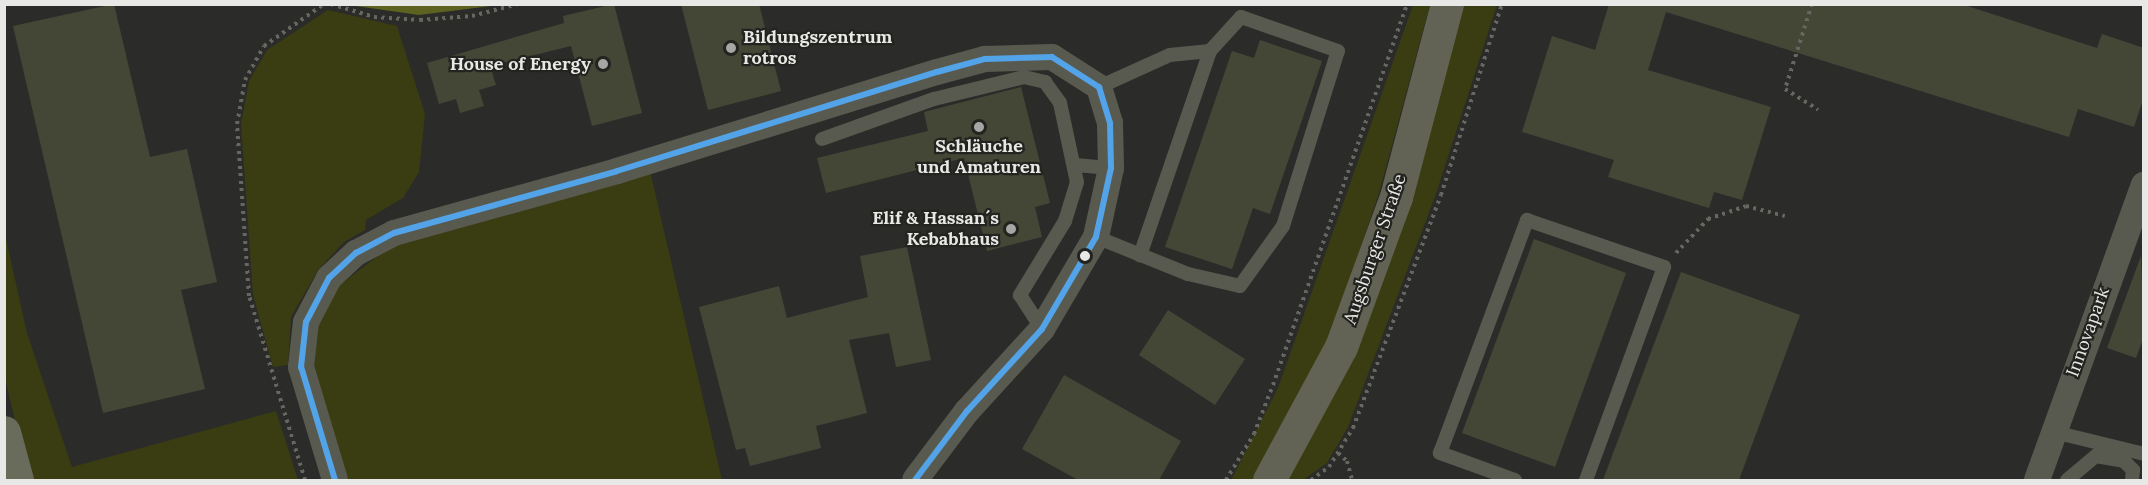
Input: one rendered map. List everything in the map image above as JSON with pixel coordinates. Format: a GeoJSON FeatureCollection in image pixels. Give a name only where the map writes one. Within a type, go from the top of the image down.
{"type":"FeatureCollection","features":[{"type":"Feature","properties":{"kind":"main road","name":"Augsburger Straße"},"geometry":{"type":"LineString","coordinates":[[1269,480],[1341,347],[1396,196],[1447,4]]}},
{"type":"Feature","properties":{"kind":"main road"},"geometry":{"type":"LineString","coordinates":[[4,432],[17,480]]}},
{"type":"Feature","properties":{"kind":"street"},"geometry":{"type":"LineString","coordinates":[[335,480],[301,367],[306,322],[328,278],[356,253],[394,233],[985,59],[1052,57],[1099,87],[1110,123],[1111,168],[1096,237],[1042,329],[967,411],[915,480]]}},
{"type":"Feature","properties":{"kind":"street","name":"Innovapark"},"geometry":{"type":"LineString","coordinates":[[2037,480],[2144,185]]}},
{"type":"Feature","properties":{"kind":"lane"},"geometry":{"type":"LineString","coordinates":[[1096,237],[1140,255],[1188,274],[1240,286],[1283,226],[1338,51],[1241,17],[1210,51],[1140,255]]}},
{"type":"Feature","properties":{"kind":"lane"},"geometry":{"type":"LineString","coordinates":[[1099,87],[1170,55],[1210,51]]}},
{"type":"Feature","properties":{"kind":"lane"},"geometry":{"type":"LineString","coordinates":[[822,139],[934,99],[1024,77],[1045,82],[1060,103],[1077,182],[1065,221],[1020,294],[1042,329]]}},
{"type":"Feature","properties":{"kind":"lane"},"geometry":{"type":"LineString","coordinates":[[1075,165],[1111,168]]}},
{"type":"Feature","properties":{"kind":"lane"},"geometry":{"type":"LineString","coordinates":[[1515,480],[1440,453],[1527,220],[1664,267],[1586,480]]}},
{"type":"Feature","properties":{"kind":"lane"},"geometry":{"type":"LineString","coordinates":[[2054,432],[2144,454]]}},
{"type":"Feature","properties":{"kind":"lane"},"geometry":{"type":"LineString","coordinates":[[2067,480],[2096,456],[2124,461],[2133,470],[2132,480]]}},
{"type":"Feature","properties":{"kind":"path"},"geometry":{"type":"LineString","coordinates":[[304,480],[249,296],[237,124],[245,80],[264,46],[324,4]]}},
{"type":"Feature","properties":{"kind":"path"},"geometry":{"type":"LineString","coordinates":[[331,4],[374,17],[420,20],[472,16],[519,4]]}},
{"type":"Feature","properties":{"kind":"path"},"geometry":{"type":"LineString","coordinates":[[1226,480],[1254,435],[1277,375],[1407,4]]}},
{"type":"Feature","properties":{"kind":"path"},"geometry":{"type":"LineString","coordinates":[[1311,480],[1338,453],[1353,428],[1441,195],[1502,4]]}},
{"type":"Feature","properties":{"kind":"path"},"geometry":{"type":"LineString","coordinates":[[1812,4],[1785,89],[1818,110]]}},
{"type":"Feature","properties":{"kind":"path"},"geometry":{"type":"LineString","coordinates":[[1664,267],[1708,219],[1746,206],[1785,216]]}},
{"type":"Feature","properties":{"kind":"path"},"geometry":{"type":"LineString","coordinates":[[1338,453],[1347,460],[1352,480]]}},
{"type":"Feature","properties":{"kind":"shaded area"},"geometry":{"type":"Polygon","coordinates":[[[1413,5],[1430,5],[1379,193],[1329,341],[1281,440],[1252,480],[1231,480],[1278,388],[1413,5]]]}},
{"type":"Feature","properties":{"kind":"shaded area"},"geometry":{"type":"Polygon","coordinates":[[[1459,5],[1497,5],[1436,194],[1348,427],[1327,463],[1303,480],[1284,480],[1459,5]]]}},
{"type":"Feature","properties":{"kind":"shaded area"},"geometry":{"type":"Polygon","coordinates":[[[328,10],[397,26],[425,114],[419,172],[403,198],[366,220],[365,230],[344,242],[318,270],[291,317],[288,365],[273,367],[253,295],[241,124],[249,81],[267,50],[328,10]]]}},
{"type":"Feature","properties":{"kind":"shaded area"},"geometry":{"type":"Polygon","coordinates":[[[650,171],[722,480],[349,480],[332,440],[314,363],[318,324],[337,287],[395,243],[650,171]]]}},
{"type":"Feature","properties":{"kind":"shaded area"},"geometry":{"type":"Polygon","coordinates":[[[4,230],[27,333],[72,467],[276,411],[298,480],[29,480],[5,378],[4,230]]]}},
{"type":"Feature","properties":{"kind":"green space"},"geometry":{"type":"Polygon","coordinates":[[[349,4],[499,5],[419,15],[349,4]]]}},
{"type":"Feature","properties":{"kind":"building"},"geometry":{"type":"Polygon","coordinates":[[[114,4],[150,157],[187,149],[217,282],[181,290],[205,389],[103,413],[13,26],[114,4]]]}},
{"type":"Feature","properties":{"kind":"building"},"geometry":{"type":"Polygon","coordinates":[[[614,4],[642,113],[592,126],[571,46],[490,66],[496,85],[479,90],[484,106],[460,113],[456,99],[439,104],[427,63],[564,23],[563,16],[614,4]]]}},
{"type":"Feature","properties":{"kind":"building","name":"Bildungszentrum rotros"},"geometry":{"type":"Polygon","coordinates":[[[681,4],[759,4],[781,91],[708,110],[681,4]]]}},
{"type":"Feature","properties":{"kind":"building"},"geometry":{"type":"Polygon","coordinates":[[[1609,4],[1961,4],[2097,48],[2102,34],[2144,48],[2144,96],[2134,127],[2078,109],[2069,137],[1666,12],[1648,70],[1771,107],[1742,200],[1714,192],[1709,208],[1608,177],[1614,160],[1522,132],[1552,36],[1595,50],[1609,4]]]}},
{"type":"Feature","properties":{"kind":"building"},"geometry":{"type":"Polygon","coordinates":[[[1260,40],[1322,61],[1270,214],[1253,208],[1232,269],[1165,247],[1232,51],[1254,58],[1260,40]]]}},
{"type":"Feature","properties":{"kind":"building"},"geometry":{"type":"Polygon","coordinates":[[[1021,87],[1050,203],[1035,207],[1042,237],[987,251],[964,158],[826,193],[817,158],[928,131],[924,112],[1021,87]]]}},
{"type":"Feature","properties":{"kind":"building"},"geometry":{"type":"Polygon","coordinates":[[[1534,239],[1626,273],[1555,467],[1462,433],[1534,239]]]}},
{"type":"Feature","properties":{"kind":"building"},"geometry":{"type":"Polygon","coordinates":[[[907,247],[931,360],[896,367],[889,333],[849,340],[867,413],[816,426],[821,448],[750,466],[745,448],[736,450],[699,307],[779,286],[787,318],[868,297],[860,256],[907,247]]]}},
{"type":"Feature","properties":{"kind":"building"},"geometry":{"type":"Polygon","coordinates":[[[2141,256],[2144,336],[2136,358],[2107,348],[2141,256]]]}},
{"type":"Feature","properties":{"kind":"building"},"geometry":{"type":"Polygon","coordinates":[[[1681,272],[1800,315],[1739,480],[1603,480],[1681,272]]]}},
{"type":"Feature","properties":{"kind":"building"},"geometry":{"type":"Polygon","coordinates":[[[1168,310],[1245,359],[1215,405],[1139,355],[1168,310]]]}},
{"type":"Feature","properties":{"kind":"building"},"geometry":{"type":"Polygon","coordinates":[[[1064,375],[1181,441],[1159,480],[1078,480],[1022,449],[1064,375]]]}},
{"type":"Feature","properties":{"kind":"transit line"},"geometry":{"type":"LineString","coordinates":[[335,480],[301,367],[306,322],[329,278],[356,253],[394,233],[617,171],[937,72],[985,59],[1052,57],[1099,87],[1110,123],[1111,168],[1096,237],[1042,329],[967,411],[915,480]]}},
{"type":"Feature","properties":{"kind":"place","name":"Bildungszentrum rotros"},"geometry":{"type":"Point","coordinates":[731,48]}},
{"type":"Feature","properties":{"kind":"place","name":"House of Energy"},"geometry":{"type":"Point","coordinates":[603,64]}},
{"type":"Feature","properties":{"kind":"place","name":"Schläuche und Amaturen"},"geometry":{"type":"Point","coordinates":[979,127]}},
{"type":"Feature","properties":{"kind":"place","name":"Elif & Hassan´s Kebabhaus"},"geometry":{"type":"Point","coordinates":[1011,229]}}]}
